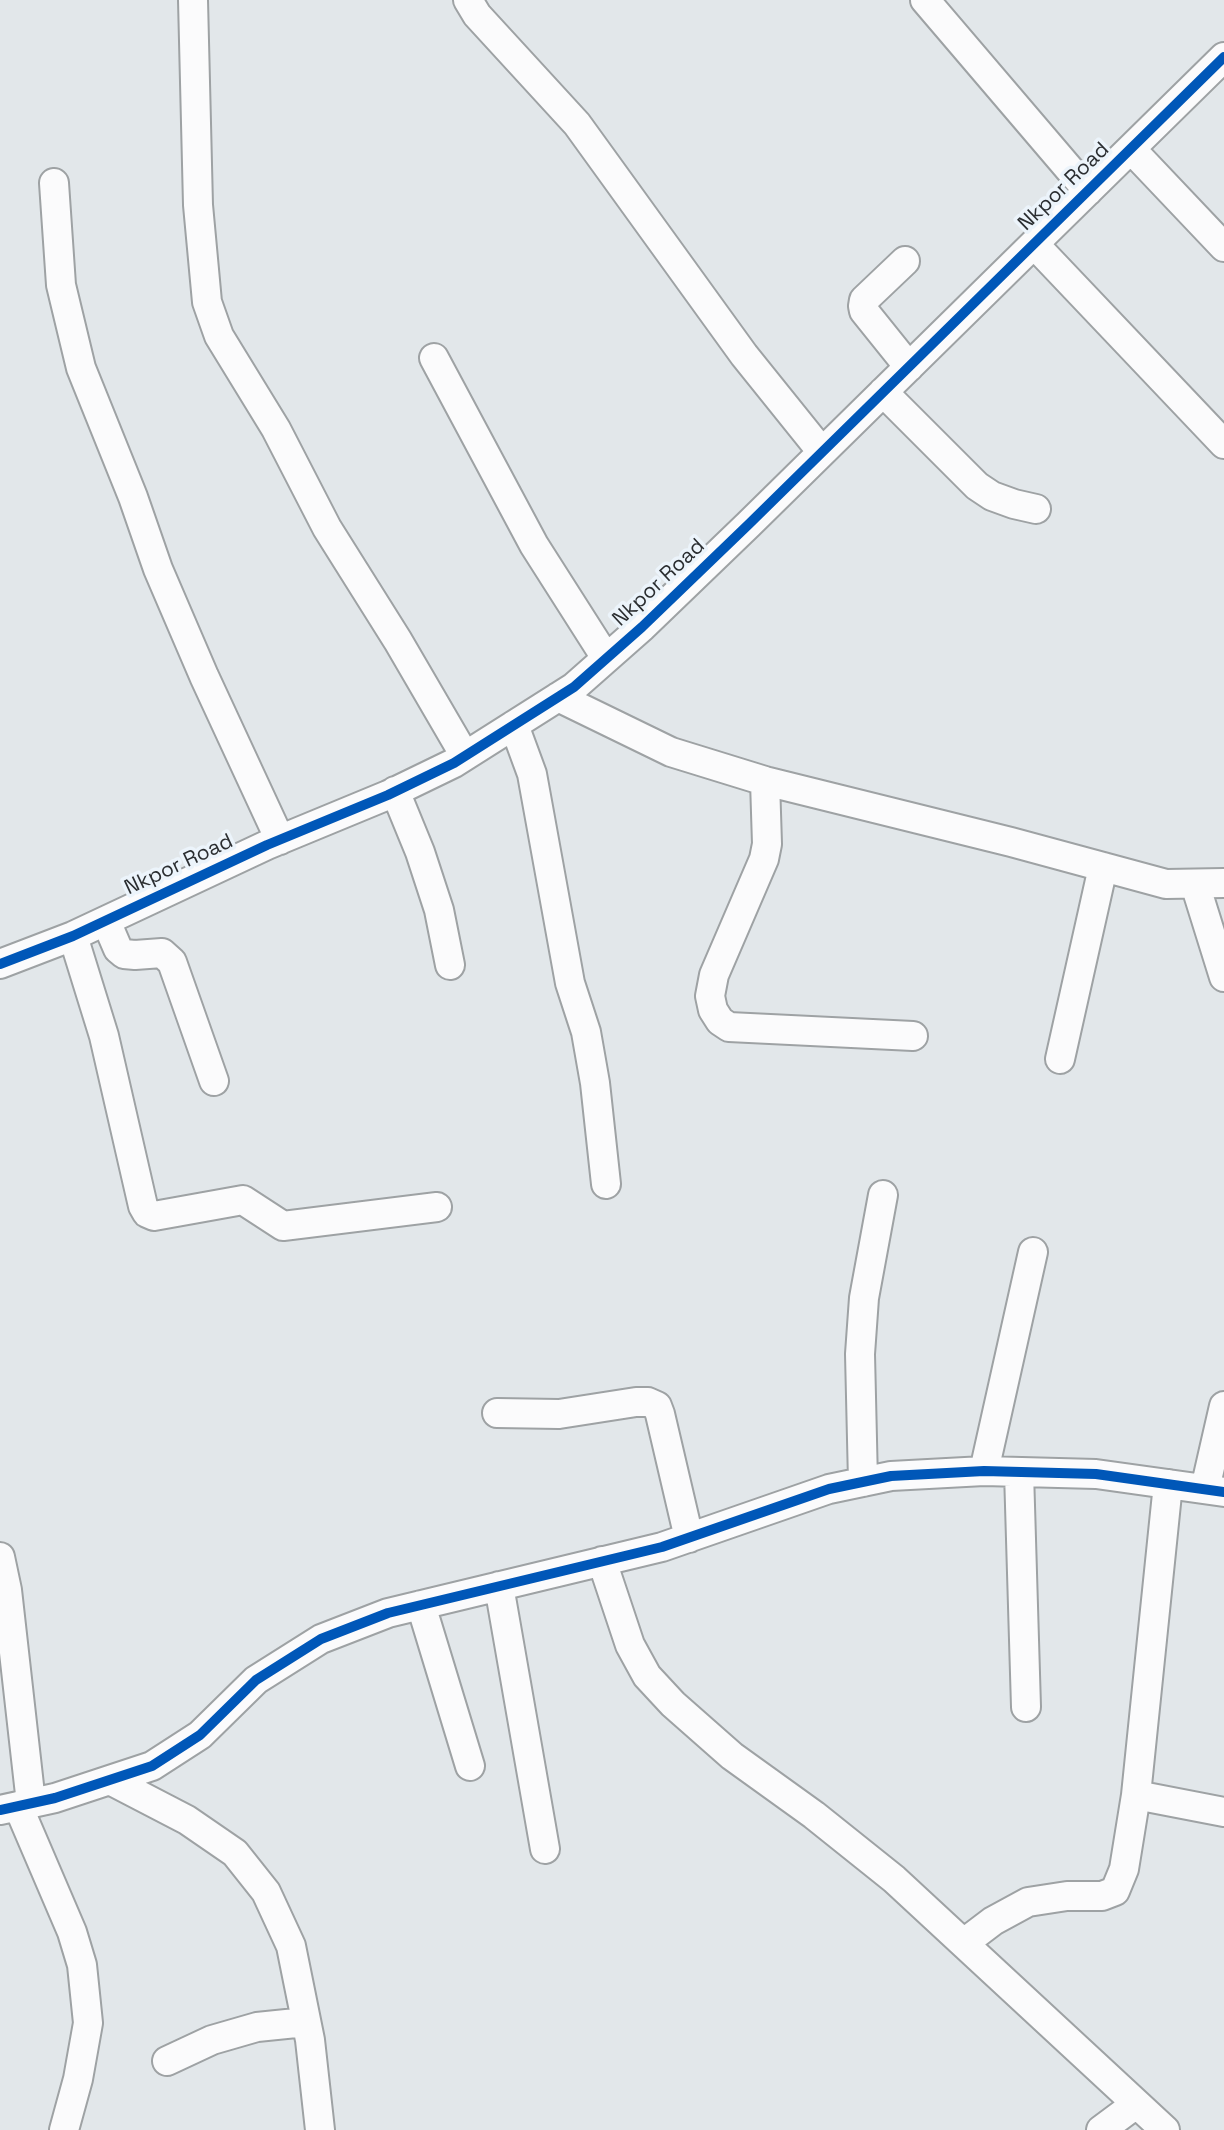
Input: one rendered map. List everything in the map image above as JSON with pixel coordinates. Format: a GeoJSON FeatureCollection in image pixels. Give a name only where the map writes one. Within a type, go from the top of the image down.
{"type":"FeatureCollection","features":[{"type":"Feature","properties":{"kind":"street"},"geometry":{"type":"LineString","coordinates":[[193,0],[198,205],[207,302],[215,325],[219,336],[276,429],[327,528],[398,641],[465,756]]}},
{"type":"Feature","properties":{"kind":"street"},"geometry":{"type":"LineString","coordinates":[[468,0],[477,15],[577,124],[744,355],[822,453]]}},
{"type":"Feature","properties":{"kind":"street"},"geometry":{"type":"LineString","coordinates":[[925,0],[1088,191]]}},
{"type":"Feature","properties":{"kind":"street","name":"Nkpor Road"},"geometry":{"type":"LineString","coordinates":[[0,964],[73,936],[280,839],[395,791],[465,756],[574,687],[642,627],[822,453],[1224,57]]}},
{"type":"Feature","properties":{"kind":"street"},"geometry":{"type":"LineString","coordinates":[[1131,149],[1224,247]]}},
{"type":"Feature","properties":{"kind":"street"},"geometry":{"type":"LineString","coordinates":[[54,183],[61,285],[81,368],[133,497],[163,581],[280,839]]}},
{"type":"Feature","properties":{"kind":"street"},"geometry":{"type":"LineString","coordinates":[[1034,244],[1224,444]]}},
{"type":"Feature","properties":{"kind":"street"},"geometry":{"type":"LineString","coordinates":[[905,261],[864,300],[863,306],[864,311],[909,367]]}},
{"type":"Feature","properties":{"kind":"street"},"geometry":{"type":"LineString","coordinates":[[434,358],[534,545],[606,658]]}},
{"type":"Feature","properties":{"kind":"street"},"geometry":{"type":"LineString","coordinates":[[883,392],[977,486],[992,496],[1036,509]]}},
{"type":"Feature","properties":{"kind":"street"},"geometry":{"type":"LineString","coordinates":[[558,697],[671,752],[765,781],[1011,842],[1166,884],[1224,883]]}},
{"type":"Feature","properties":{"kind":"street"},"geometry":{"type":"LineString","coordinates":[[514,725],[532,774],[570,983],[586,1032],[595,1083],[606,1184]]}},
{"type":"Feature","properties":{"kind":"street"},"geometry":{"type":"LineString","coordinates":[[765,781],[767,844],[764,859],[714,975],[710,996],[712,1010],[720,1021],[729,1027],[913,1036]]}},
{"type":"Feature","properties":{"kind":"street"},"geometry":{"type":"LineString","coordinates":[[395,791],[420,852],[439,910],[450,964]]}},
{"type":"Feature","properties":{"kind":"street"},"geometry":{"type":"LineString","coordinates":[[1060,1059],[1103,867]]}},
{"type":"Feature","properties":{"kind":"street"},"geometry":{"type":"LineString","coordinates":[[1195,884],[1224,977]]}},
{"type":"Feature","properties":{"kind":"street"},"geometry":{"type":"LineString","coordinates":[[106,920],[118,949],[124,954],[162,953],[172,962],[214,1081]]}},
{"type":"Feature","properties":{"kind":"street"},"geometry":{"type":"LineString","coordinates":[[73,936],[104,1036],[143,1206],[147,1213],[154,1216],[243,1200],[283,1226],[437,1207]]}},
{"type":"Feature","properties":{"kind":"street"},"geometry":{"type":"LineString","coordinates":[[863,1482],[860,1354],[864,1298],[883,1195]]}},
{"type":"Feature","properties":{"kind":"street"},"geometry":{"type":"LineString","coordinates":[[984,1471],[1033,1252]]}},
{"type":"Feature","properties":{"kind":"street"},"geometry":{"type":"LineString","coordinates":[[497,1413],[559,1414],[636,1402],[648,1402],[657,1406],[689,1538]]}},
{"type":"Feature","properties":{"kind":"street"},"geometry":{"type":"LineString","coordinates":[[16,1807],[152,1766],[200,1735],[256,1680],[321,1639],[388,1614],[689,1538],[830,1489],[891,1476],[984,1471],[1096,1474],[1215,1490],[1224,1406]]}},
{"type":"Feature","properties":{"kind":"street"},"geometry":{"type":"LineString","coordinates":[[1019,1472],[1026,1707]]}},
{"type":"Feature","properties":{"kind":"street"},"geometry":{"type":"LineString","coordinates":[[964,1943],[993,1921],[1028,1902],[1067,1896],[1102,1896],[1115,1891],[1124,1869],[1136,1795],[1168,1484]]}},
{"type":"Feature","properties":{"kind":"street"},"geometry":{"type":"LineString","coordinates":[[0,1556],[7,1590],[16,1807],[72,1932],[82,1965],[88,2023],[78,2079],[64,2130]]}},
{"type":"Feature","properties":{"kind":"street"},"geometry":{"type":"LineString","coordinates":[[602,1562],[630,1645],[647,1676],[673,1704],[732,1756],[814,1815],[894,1879],[1165,2130]]}},
{"type":"Feature","properties":{"kind":"street"},"geometry":{"type":"LineString","coordinates":[[499,1586],[544,1849]]}},
{"type":"Feature","properties":{"kind":"street"},"geometry":{"type":"LineString","coordinates":[[421,1605],[470,1766]]}},
{"type":"Feature","properties":{"kind":"street"},"geometry":{"type":"LineString","coordinates":[[110,1780],[187,1820],[235,1853],[265,1892],[290,1946],[306,2022],[320,2130]]}},
{"type":"Feature","properties":{"kind":"street"},"geometry":{"type":"LineString","coordinates":[[1136,1795],[1224,1812]]}},
{"type":"Feature","properties":{"kind":"street"},"geometry":{"type":"LineString","coordinates":[[167,2062],[212,2040],[257,2027],[306,2022]]}},
{"type":"Feature","properties":{"kind":"street"},"geometry":{"type":"LineString","coordinates":[[1101,2130],[1136,2104]]}},
{"type":"Feature","properties":{"kind":"cycle path"},"geometry":{"type":"LineString","coordinates":[[0,964],[73,936],[267,845],[388,795],[454,763],[574,687],[642,627],[749,524],[1224,57]]}},
{"type":"Feature","properties":{"kind":"cycle path"},"geometry":{"type":"LineString","coordinates":[[0,1810],[55,1798],[152,1766],[200,1735],[256,1680],[321,1639],[388,1613],[662,1547],[829,1489],[891,1476],[984,1471],[1096,1474],[1224,1492]]}}]}
